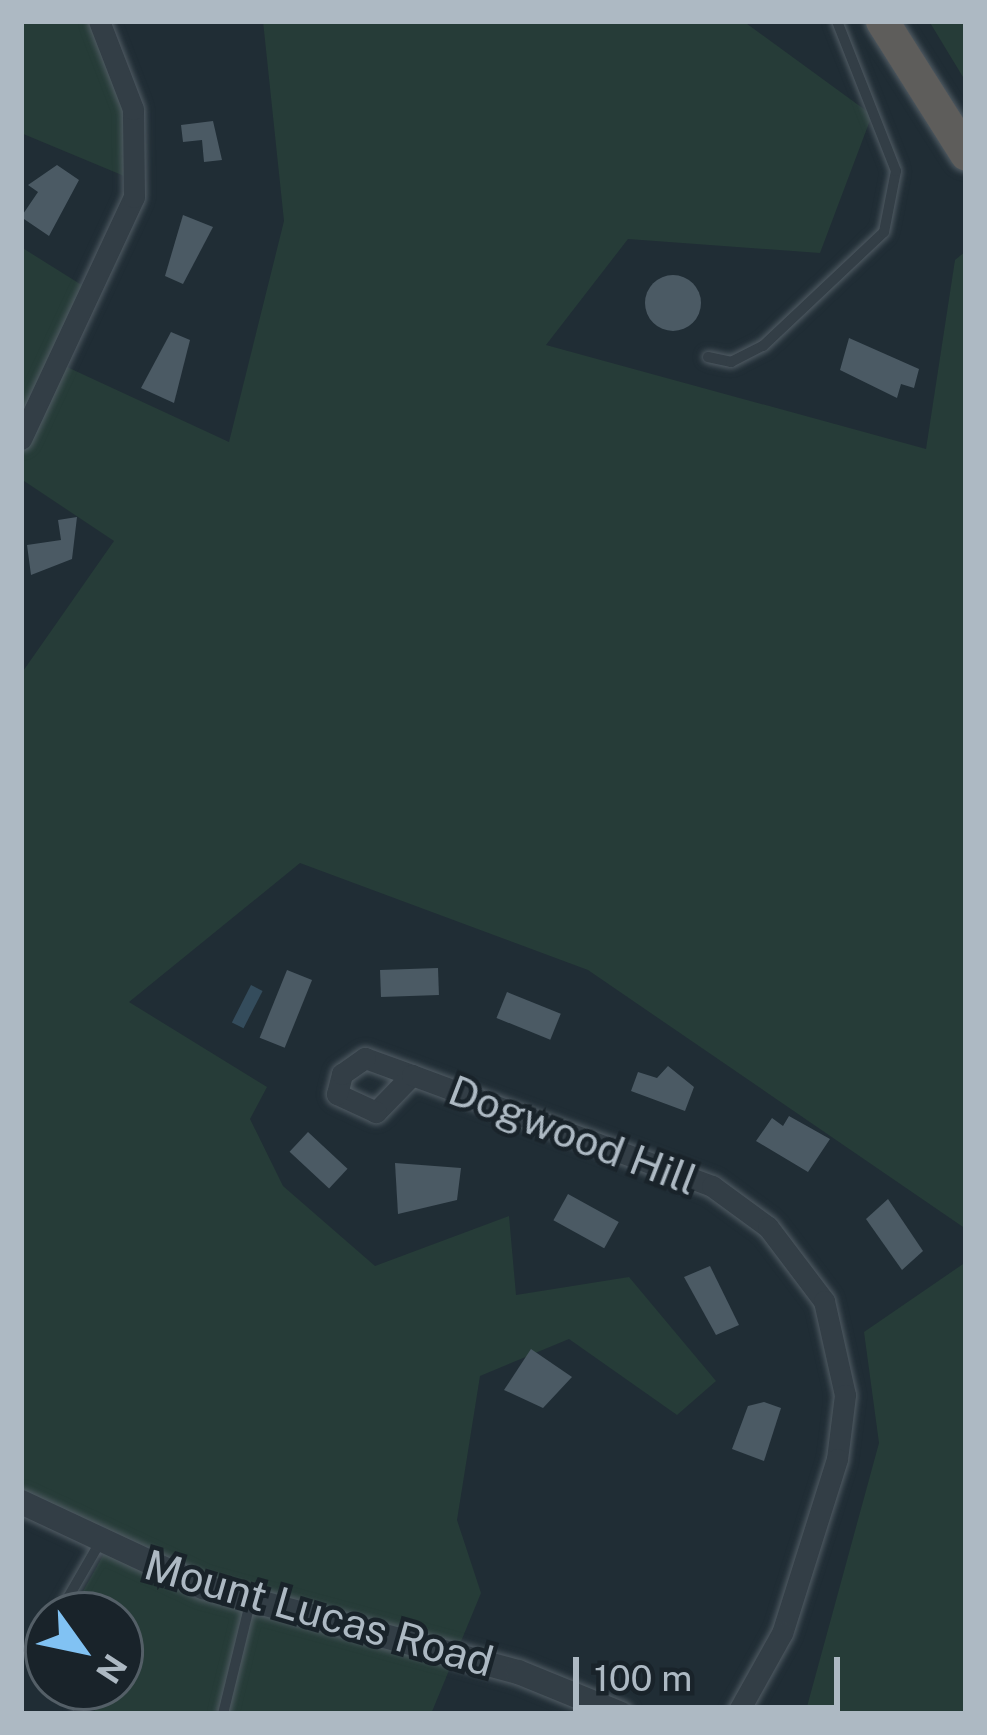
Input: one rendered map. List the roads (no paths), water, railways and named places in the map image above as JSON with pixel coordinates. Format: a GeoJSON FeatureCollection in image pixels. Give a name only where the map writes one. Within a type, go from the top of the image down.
{"type":"FeatureCollection","features":[{"type":"Feature","properties":{"kind":"highway"},"geometry":{"type":"LineString","coordinates":[[882,21],[966,154]]}},
{"type":"Feature","properties":{"kind":"street"},"geometry":{"type":"LineString","coordinates":[[21,439],[134,197],[133,109],[99,21]]}},
{"type":"Feature","properties":{"kind":"street","name":"Dogwood Hill"},"geometry":{"type":"LineString","coordinates":[[412,1075],[712,1186],[768,1227],[824,1301],[845,1395],[836,1459],[782,1633],[736,1714]]}},
{"type":"Feature","properties":{"kind":"street","name":"Mount Lucas Road"},"geometry":{"type":"LineString","coordinates":[[21,1502],[99,1544],[250,1600],[518,1672],[621,1714]]}},
{"type":"Feature","properties":{"kind":"lane"},"geometry":{"type":"LineString","coordinates":[[708,357],[731,362],[763,346],[884,232],[896,172],[837,21]]}},
{"type":"Feature","properties":{"kind":"lane"},"geometry":{"type":"LineString","coordinates":[[72,1591],[99,1544]]}},
{"type":"Feature","properties":{"kind":"lane"},"geometry":{"type":"LineString","coordinates":[[223,1714],[250,1600]]}},
{"type":"Feature","properties":{"kind":"water"},"geometry":{"type":"Polygon","coordinates":[[[251,985],[263,991],[244,1028],[232,1022],[251,985]]]}}]}
